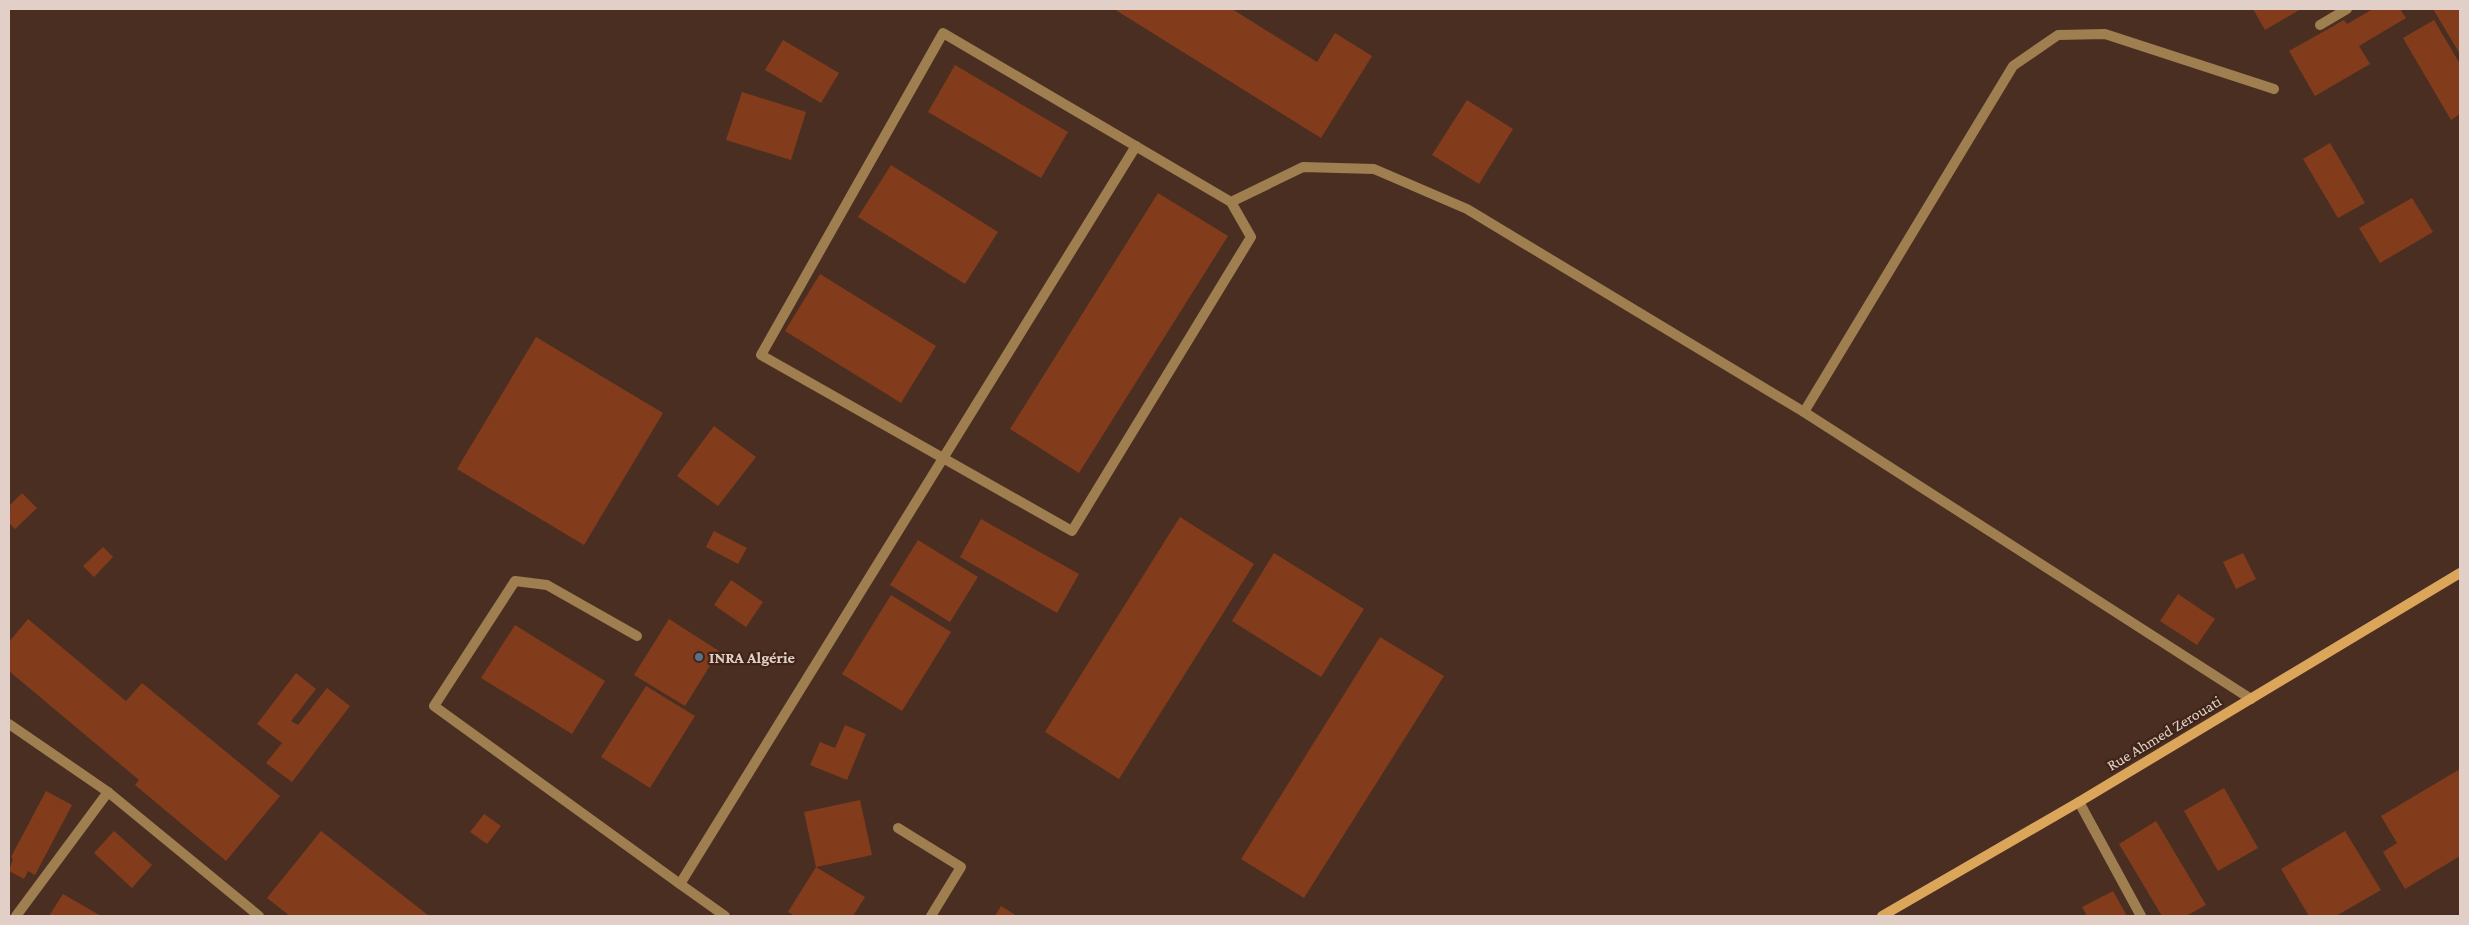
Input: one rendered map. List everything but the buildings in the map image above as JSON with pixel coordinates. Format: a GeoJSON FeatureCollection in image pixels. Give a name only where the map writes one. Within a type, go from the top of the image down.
{"type":"FeatureCollection","features":[{"type":"Feature","properties":{"kind":"main road","name":"Rue Ahmed Zerouati"},"geometry":{"type":"LineString","coordinates":[[1882,916],[2079,802],[2460,573]]}},
{"type":"Feature","properties":{"kind":"street"},"geometry":{"type":"LineString","coordinates":[[2320,25],[2347,9]]}},
{"type":"Feature","properties":{"kind":"street"},"geometry":{"type":"LineString","coordinates":[[943,33],[1136,146],[1231,202],[1251,237],[1072,531],[761,355],[943,33]]}},
{"type":"Feature","properties":{"kind":"street"},"geometry":{"type":"LineString","coordinates":[[1804,412],[2013,66],[2058,36],[2105,34],[2274,88]]}},
{"type":"Feature","properties":{"kind":"street"},"geometry":{"type":"LineString","coordinates":[[680,884],[941,458],[1136,146]]}},
{"type":"Feature","properties":{"kind":"street"},"geometry":{"type":"LineString","coordinates":[[1231,202],[1303,167],[1374,169],[1467,208],[1804,412],[2251,698]]}},
{"type":"Feature","properties":{"kind":"street"},"geometry":{"type":"LineString","coordinates":[[637,636],[547,585],[515,582],[434,706],[725,916]]}},
{"type":"Feature","properties":{"kind":"street"},"geometry":{"type":"LineString","coordinates":[[9,724],[108,792],[259,916]]}},
{"type":"Feature","properties":{"kind":"street"},"geometry":{"type":"LineString","coordinates":[[16,916],[108,792]]}},
{"type":"Feature","properties":{"kind":"street"},"geometry":{"type":"LineString","coordinates":[[2079,802],[2141,916]]}},
{"type":"Feature","properties":{"kind":"street"},"geometry":{"type":"LineString","coordinates":[[898,828],[961,867],[932,916]]}},
{"type":"Feature","properties":{"kind":"place","name":"INRA Algérie"},"geometry":{"type":"Point","coordinates":[699,657]}}]}
